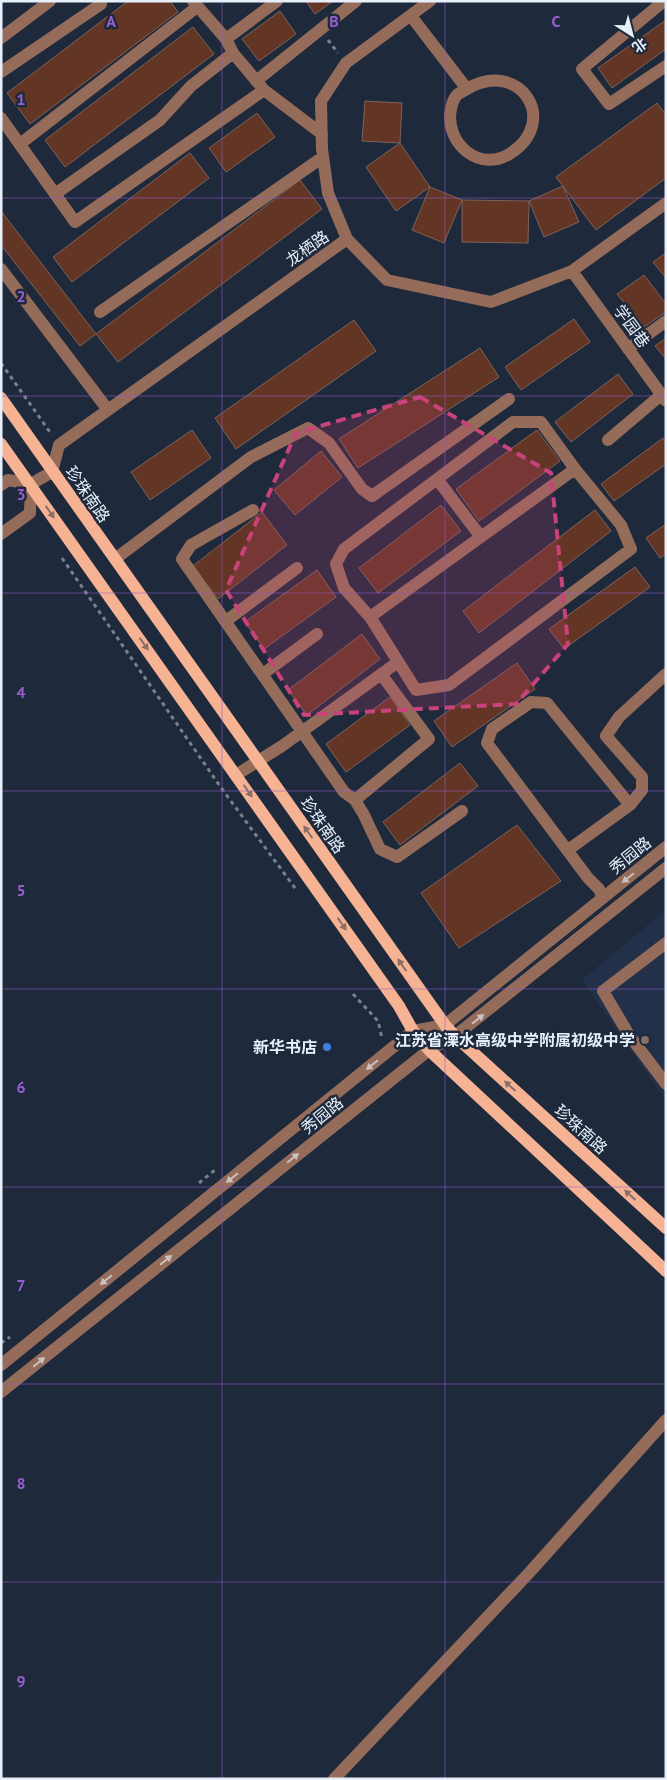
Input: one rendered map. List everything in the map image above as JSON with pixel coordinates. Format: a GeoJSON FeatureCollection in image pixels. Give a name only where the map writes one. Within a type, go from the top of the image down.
{"type":"FeatureCollection","features":[{"type":"Feature","properties":{"kind":"main road","name":"珍珠南路"},"geometry":{"type":"LineString","coordinates":[[1,398],[445,1025],[666,1228]]}},
{"type":"Feature","properties":{"kind":"main road"},"geometry":{"type":"LineString","coordinates":[[1,444],[236,774],[428,1050],[666,1271]]}},
{"type":"Feature","properties":{"kind":"street"},"geometry":{"type":"LineString","coordinates":[[1,38],[50,1]]}},
{"type":"Feature","properties":{"kind":"street"},"geometry":{"type":"LineString","coordinates":[[1,72],[101,4],[101,1]]}},
{"type":"Feature","properties":{"kind":"street"},"geometry":{"type":"LineString","coordinates":[[226,39],[277,1]]}},
{"type":"Feature","properties":{"kind":"street"},"geometry":{"type":"LineString","coordinates":[[1,118],[75,222],[260,85],[320,30],[356,1]]}},
{"type":"Feature","properties":{"kind":"street"},"geometry":{"type":"LineString","coordinates":[[347,240],[328,192],[323,157],[320,101],[346,63],[430,1]]}},
{"type":"Feature","properties":{"kind":"street"},"geometry":{"type":"LineString","coordinates":[[664,1],[582,69],[610,104],[666,66]]}},
{"type":"Feature","properties":{"kind":"street"},"geometry":{"type":"LineString","coordinates":[[20,144],[195,4],[226,39],[233,52],[260,85],[322,134]]}},
{"type":"Feature","properties":{"kind":"street"},"geometry":{"type":"LineString","coordinates":[[411,16],[466,89]]}},
{"type":"Feature","properties":{"kind":"street"},"geometry":{"type":"LineString","coordinates":[[55,194],[160,120],[190,86],[233,52]]}},
{"type":"Feature","properties":{"kind":"street"},"geometry":{"type":"LineString","coordinates":[[505,81],[516,85],[525,94],[532,108],[533,125],[519,147],[503,158],[495,160],[478,158],[468,153],[453,135],[449,119],[452,103],[457,95],[466,89],[479,83],[505,81]]}},
{"type":"Feature","properties":{"kind":"street"},"geometry":{"type":"LineString","coordinates":[[100,312],[323,157]]}},
{"type":"Feature","properties":{"kind":"street","name":"龙栖路"},"geometry":{"type":"LineString","coordinates":[[59,445],[347,240],[387,280],[491,302],[572,271],[666,203]]}},
{"type":"Feature","properties":{"kind":"street"},"geometry":{"type":"LineString","coordinates":[[1,269],[108,410]]}},
{"type":"Feature","properties":{"kind":"street","name":"学园巷"},"geometry":{"type":"LineString","coordinates":[[572,271],[664,398]]}},
{"type":"Feature","properties":{"kind":"street"},"geometry":{"type":"LineString","coordinates":[[628,348],[666,321]]}},
{"type":"Feature","properties":{"kind":"street"},"geometry":{"type":"LineString","coordinates":[[608,440],[664,398]]}},
{"type":"Feature","properties":{"kind":"street"},"geometry":{"type":"LineString","coordinates":[[114,559],[251,456],[308,428],[329,443],[362,490],[372,496],[509,399]]}},
{"type":"Feature","properties":{"kind":"street"},"geometry":{"type":"LineString","coordinates":[[513,422],[541,422],[575,469],[621,525],[631,548],[449,686],[416,690],[370,618],[344,588],[336,564],[344,549],[513,422]]}},
{"type":"Feature","properties":{"kind":"street"},"geometry":{"type":"LineString","coordinates":[[1,485],[8,480],[31,484],[52,472],[59,445]]}},
{"type":"Feature","properties":{"kind":"street"},"geometry":{"type":"LineString","coordinates":[[370,618],[575,469]]}},
{"type":"Feature","properties":{"kind":"street"},"geometry":{"type":"LineString","coordinates":[[437,479],[481,537]]}},
{"type":"Feature","properties":{"kind":"street"},"geometry":{"type":"LineString","coordinates":[[1,534],[30,512],[31,484]]}},
{"type":"Feature","properties":{"kind":"street"},"geometry":{"type":"LineString","coordinates":[[253,510],[191,545],[182,559],[303,730],[344,792],[354,800],[364,815],[380,849],[397,857],[462,811]]}},
{"type":"Feature","properties":{"kind":"street"},"geometry":{"type":"LineString","coordinates":[[226,622],[297,568]]}},
{"type":"Feature","properties":{"kind":"street"},"geometry":{"type":"LineString","coordinates":[[263,674],[317,634]]}},
{"type":"Feature","properties":{"kind":"street"},"geometry":{"type":"LineString","coordinates":[[236,774],[303,730],[398,662]]}},
{"type":"Feature","properties":{"kind":"street"},"geometry":{"type":"LineString","coordinates":[[354,800],[428,739],[381,674]]}},
{"type":"Feature","properties":{"kind":"street"},"geometry":{"type":"LineString","coordinates":[[568,850],[630,805],[642,790],[642,777],[606,736],[619,717],[666,674]]}},
{"type":"Feature","properties":{"kind":"street"},"geometry":{"type":"LineString","coordinates":[[604,898],[487,743],[492,729],[531,702],[547,703],[630,805]]}},
{"type":"Feature","properties":{"kind":"street","name":"秀园路"},"geometry":{"type":"LineString","coordinates":[[1,1365],[413,1031],[445,1025],[666,847]]}},
{"type":"Feature","properties":{"kind":"street","name":"秀园路"},"geometry":{"type":"LineString","coordinates":[[1,1392],[428,1050],[456,1036],[666,868]]}},
{"type":"Feature","properties":{"kind":"street"},"geometry":{"type":"LineString","coordinates":[[666,943],[603,991],[629,1035],[666,1084]]}},
{"type":"Feature","properties":{"kind":"street"},"geometry":{"type":"LineString","coordinates":[[334,1779],[529,1573],[666,1420]]}},
{"type":"Feature","properties":{"kind":"path"},"geometry":{"type":"LineString","coordinates":[[320,30],[346,63]]}},
{"type":"Feature","properties":{"kind":"path"},"geometry":{"type":"LineString","coordinates":[[1,363],[59,445]]}},
{"type":"Feature","properties":{"kind":"path"},"geometry":{"type":"LineString","coordinates":[[58,553],[222,789],[296,890]]}},
{"type":"Feature","properties":{"kind":"path"},"geometry":{"type":"LineString","coordinates":[[353,994],[378,1021],[382,1038],[378,1044]]}},
{"type":"Feature","properties":{"kind":"path"},"geometry":{"type":"LineString","coordinates":[[196,1186],[218,1168]]}},
{"type":"Feature","properties":{"kind":"path"},"geometry":{"type":"LineString","coordinates":[[1,1343],[15,1332]]}},
{"type":"Feature","properties":{"kind":"highlighted area"},"geometry":{"type":"Polygon","coordinates":[[[420,397],[551,473],[568,644],[516,704],[304,715],[226,590],[296,433],[420,397]]]}},
{"type":"Feature","properties":{"kind":"shaded area","name":"江苏省溧水高级中学附属初级中学"},"geometry":{"type":"Polygon","coordinates":[[[666,910],[666,1101],[582,980],[666,910]]]}},
{"type":"Feature","properties":{"kind":"building"},"geometry":{"type":"Polygon","coordinates":[[[128,1],[170,1],[178,12],[30,124],[7,93],[128,1]]]}},
{"type":"Feature","properties":{"kind":"building"},"geometry":{"type":"Polygon","coordinates":[[[306,1],[333,1],[315,14],[306,1]]]}},
{"type":"Feature","properties":{"kind":"building"},"geometry":{"type":"Polygon","coordinates":[[[280,11],[296,34],[259,61],[242,39],[280,11]]]}},
{"type":"Feature","properties":{"kind":"building"},"geometry":{"type":"Polygon","coordinates":[[[666,20],[666,49],[612,88],[598,68],[666,20]]]}},
{"type":"Feature","properties":{"kind":"building"},"geometry":{"type":"Polygon","coordinates":[[[193,27],[214,54],[65,167],[45,140],[193,27]]]}},
{"type":"Feature","properties":{"kind":"building"},"geometry":{"type":"Polygon","coordinates":[[[365,101],[402,103],[400,143],[362,141],[365,101]]]}},
{"type":"Feature","properties":{"kind":"building"},"geometry":{"type":"Polygon","coordinates":[[[657,103],[666,115],[666,178],[596,230],[556,177],[657,103]]]}},
{"type":"Feature","properties":{"kind":"building"},"geometry":{"type":"Polygon","coordinates":[[[257,113],[275,137],[226,172],[209,148],[257,113]]]}},
{"type":"Feature","properties":{"kind":"building"},"geometry":{"type":"Polygon","coordinates":[[[400,143],[430,187],[396,211],[366,167],[400,143]]]}},
{"type":"Feature","properties":{"kind":"building"},"geometry":{"type":"Polygon","coordinates":[[[190,153],[209,178],[72,282],[53,257],[190,153]]]}},
{"type":"Feature","properties":{"kind":"building"},"geometry":{"type":"Polygon","coordinates":[[[300,180],[322,209],[118,362],[96,334],[300,180]]]}},
{"type":"Feature","properties":{"kind":"building"},"geometry":{"type":"Polygon","coordinates":[[[563,186],[579,222],[544,237],[529,201],[563,186]]]}},
{"type":"Feature","properties":{"kind":"building"},"geometry":{"type":"Polygon","coordinates":[[[430,187],[462,200],[444,243],[412,230],[430,187]]]}},
{"type":"Feature","properties":{"kind":"building"},"geometry":{"type":"Polygon","coordinates":[[[462,200],[529,201],[528,243],[462,242],[462,200]]]}},
{"type":"Feature","properties":{"kind":"building"},"geometry":{"type":"Polygon","coordinates":[[[1,211],[96,334],[80,346],[1,245],[1,211]]]}},
{"type":"Feature","properties":{"kind":"building"},"geometry":{"type":"Polygon","coordinates":[[[666,253],[666,278],[653,262],[666,253]]]}},
{"type":"Feature","properties":{"kind":"building"},"geometry":{"type":"Polygon","coordinates":[[[644,275],[666,304],[666,312],[644,327],[617,294],[644,275]]]}},
{"type":"Feature","properties":{"kind":"building"},"geometry":{"type":"Polygon","coordinates":[[[574,319],[590,342],[521,390],[505,367],[574,319]]]}},
{"type":"Feature","properties":{"kind":"building"},"geometry":{"type":"Polygon","coordinates":[[[354,320],[376,351],[236,449],[215,418],[354,320]]]}},
{"type":"Feature","properties":{"kind":"building"},"geometry":{"type":"Polygon","coordinates":[[[666,338],[666,359],[655,346],[666,338]]]}},
{"type":"Feature","properties":{"kind":"building"},"geometry":{"type":"Polygon","coordinates":[[[480,348],[499,377],[358,468],[339,439],[480,348]]]}},
{"type":"Feature","properties":{"kind":"building"},"geometry":{"type":"Polygon","coordinates":[[[618,374],[633,394],[571,442],[555,422],[618,374]]]}},
{"type":"Feature","properties":{"kind":"building"},"geometry":{"type":"Polygon","coordinates":[[[192,430],[211,458],[150,500],[131,472],[192,430]]]}},
{"type":"Feature","properties":{"kind":"building"},"geometry":{"type":"Polygon","coordinates":[[[537,430],[560,461],[479,521],[456,489],[537,430]]]}},
{"type":"Feature","properties":{"kind":"building"},"geometry":{"type":"Polygon","coordinates":[[[663,438],[666,442],[666,464],[614,501],[601,484],[663,438]]]}},
{"type":"Feature","properties":{"kind":"building"},"geometry":{"type":"Polygon","coordinates":[[[321,451],[342,477],[295,515],[274,490],[321,451]]]}},
{"type":"Feature","properties":{"kind":"building"},"geometry":{"type":"Polygon","coordinates":[[[441,505],[461,531],[378,593],[359,568],[441,505]]]}},
{"type":"Feature","properties":{"kind":"building"},"geometry":{"type":"Polygon","coordinates":[[[595,510],[611,531],[479,633],[463,611],[595,510]]]}},
{"type":"Feature","properties":{"kind":"building"},"geometry":{"type":"Polygon","coordinates":[[[262,512],[287,545],[218,599],[193,566],[262,512]]]}},
{"type":"Feature","properties":{"kind":"building"},"geometry":{"type":"Polygon","coordinates":[[[666,524],[666,554],[660,558],[646,538],[666,524]]]}},
{"type":"Feature","properties":{"kind":"building"},"geometry":{"type":"Polygon","coordinates":[[[635,567],[650,587],[564,649],[549,629],[635,567]]]}},
{"type":"Feature","properties":{"kind":"building"},"geometry":{"type":"Polygon","coordinates":[[[317,570],[336,597],[264,649],[245,622],[317,570]]]}},
{"type":"Feature","properties":{"kind":"building"},"geometry":{"type":"Polygon","coordinates":[[[362,634],[380,659],[307,715],[288,690],[362,634]]]}},
{"type":"Feature","properties":{"kind":"building"},"geometry":{"type":"Polygon","coordinates":[[[517,663],[535,689],[452,747],[434,721],[517,663]]]}},
{"type":"Feature","properties":{"kind":"building"},"geometry":{"type":"Polygon","coordinates":[[[390,697],[410,725],[346,772],[326,744],[390,697]]]}},
{"type":"Feature","properties":{"kind":"building"},"geometry":{"type":"Polygon","coordinates":[[[460,763],[478,786],[400,845],[383,822],[460,763]]]}},
{"type":"Feature","properties":{"kind":"building"},"geometry":{"type":"Polygon","coordinates":[[[517,825],[561,881],[459,948],[421,893],[517,825]]]}},
{"type":"Feature","properties":{"kind":"place","name":"江苏省溧水高级中学附属初级中学"},"geometry":{"type":"Point","coordinates":[645,1040]}},
{"type":"Feature","properties":{"kind":"place","name":"新华书店"},"geometry":{"type":"Point","coordinates":[327,1047]}}]}
